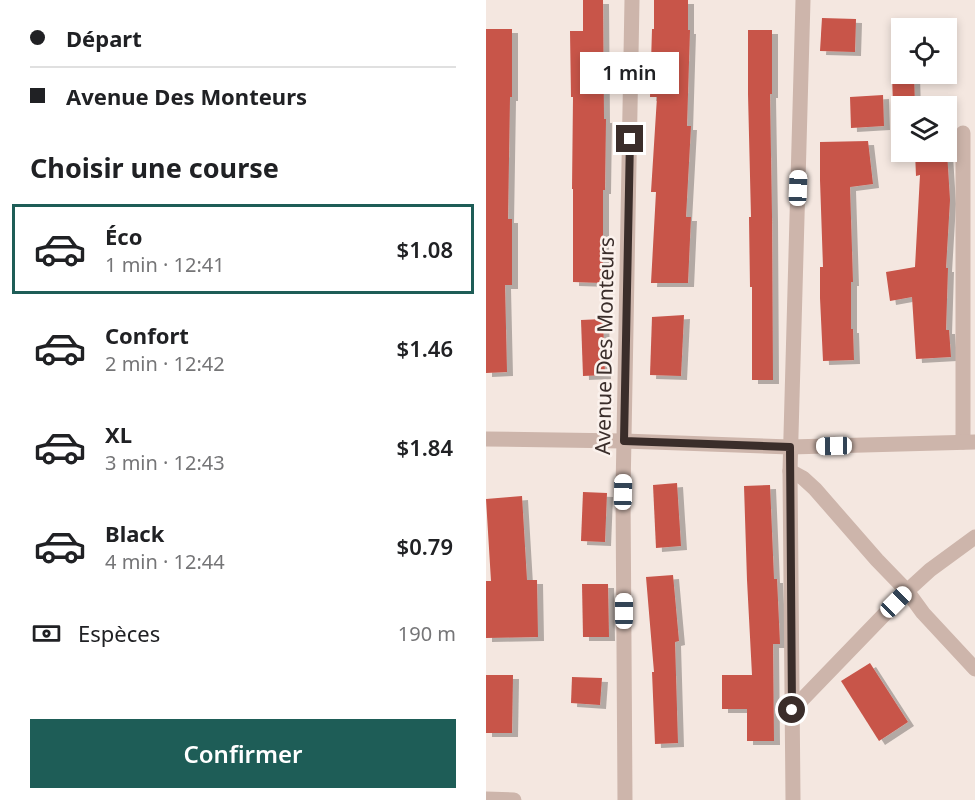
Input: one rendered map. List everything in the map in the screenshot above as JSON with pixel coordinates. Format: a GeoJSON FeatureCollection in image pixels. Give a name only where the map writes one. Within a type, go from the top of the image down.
{"type":"FeatureCollection","features":[{"type":"Feature","properties":{"kind":"street","name":"Avenue Des Monteurs"},"geometry":{"type":"LineString","coordinates":[[625,800],[623,492],[632,0]]}},
{"type":"Feature","properties":{"kind":"street"},"geometry":{"type":"LineString","coordinates":[[793,800],[790,447],[803,0]]}},
{"type":"Feature","properties":{"kind":"street"},"geometry":{"type":"LineString","coordinates":[[486,439],[790,447],[969,442],[963,133]]}},
{"type":"Feature","properties":{"kind":"street"},"geometry":{"type":"LineString","coordinates":[[790,471],[803,478],[815,489],[975,669]]}},
{"type":"Feature","properties":{"kind":"street"},"geometry":{"type":"LineString","coordinates":[[792,710],[907,591],[930,570],[975,537]]}},
{"type":"Feature","properties":{"kind":"street"},"geometry":{"type":"LineString","coordinates":[[486,799],[514,800]]}},
{"type":"Feature","properties":{"kind":"building"},"geometry":{"type":"Polygon","coordinates":[[[583,0],[603,0],[604,119],[606,119],[603,283],[573,282],[573,97],[571,97],[570,31],[583,31],[583,0]]]}},
{"type":"Feature","properties":{"kind":"building"},"geometry":{"type":"Polygon","coordinates":[[[654,0],[688,0],[688,30],[690,30],[687,126],[691,126],[686,217],[691,217],[688,283],[651,283],[656,192],[651,192],[657,97],[650,97],[654,0]]]}},
{"type":"Feature","properties":{"kind":"building"},"geometry":{"type":"Polygon","coordinates":[[[822,18],[856,19],[855,52],[820,51],[822,18]]]}},
{"type":"Feature","properties":{"kind":"building"},"geometry":{"type":"Polygon","coordinates":[[[486,29],[512,29],[508,219],[512,219],[512,285],[505,285],[507,372],[486,373],[486,29]]]}},
{"type":"Feature","properties":{"kind":"building"},"geometry":{"type":"Polygon","coordinates":[[[748,30],[772,30],[772,94],[770,94],[773,380],[752,380],[748,30]]]}},
{"type":"Feature","properties":{"kind":"building"},"geometry":{"type":"Polygon","coordinates":[[[892,84],[914,84],[915,96],[893,96],[892,84]]]}},
{"type":"Feature","properties":{"kind":"building"},"geometry":{"type":"Polygon","coordinates":[[[883,95],[884,126],[851,128],[850,97],[883,95]]]}},
{"type":"Feature","properties":{"kind":"building"},"geometry":{"type":"Polygon","coordinates":[[[868,141],[873,184],[850,187],[853,282],[851,282],[851,329],[853,329],[854,360],[823,361],[820,298],[820,267],[823,267],[820,142],[868,141]]]}},
{"type":"Feature","properties":{"kind":"building"},"geometry":{"type":"Polygon","coordinates":[[[915,162],[948,162],[950,200],[946,268],[948,268],[946,330],[949,330],[951,357],[916,359],[912,297],[890,301],[886,272],[915,267],[920,175],[916,176],[915,162]]]}},
{"type":"Feature","properties":{"kind":"building"},"geometry":{"type":"Polygon","coordinates":[[[684,315],[681,376],[650,375],[652,317],[684,315]]]}},
{"type":"Feature","properties":{"kind":"building"},"geometry":{"type":"Polygon","coordinates":[[[603,319],[605,375],[583,376],[581,320],[603,319]]]}},
{"type":"Feature","properties":{"kind":"building"},"geometry":{"type":"Polygon","coordinates":[[[677,483],[681,546],[656,548],[653,485],[677,483]]]}},
{"type":"Feature","properties":{"kind":"building"},"geometry":{"type":"Polygon","coordinates":[[[770,485],[774,579],[777,579],[780,644],[773,644],[774,741],[747,741],[747,709],[722,709],[722,675],[752,675],[744,486],[770,485]]]}},
{"type":"Feature","properties":{"kind":"building"},"geometry":{"type":"Polygon","coordinates":[[[583,492],[607,493],[605,542],[581,541],[583,492]]]}},
{"type":"Feature","properties":{"kind":"building"},"geometry":{"type":"Polygon","coordinates":[[[522,496],[527,580],[537,580],[538,637],[486,638],[486,581],[491,581],[486,499],[522,496]]]}},
{"type":"Feature","properties":{"kind":"building"},"geometry":{"type":"Polygon","coordinates":[[[673,575],[679,641],[675,642],[678,743],[655,744],[652,672],[654,672],[646,577],[673,575]]]}},
{"type":"Feature","properties":{"kind":"building"},"geometry":{"type":"Polygon","coordinates":[[[582,584],[608,584],[609,637],[583,637],[582,584]]]}},
{"type":"Feature","properties":{"kind":"building"},"geometry":{"type":"Polygon","coordinates":[[[870,663],[908,722],[879,741],[841,681],[870,663]]]}},
{"type":"Feature","properties":{"kind":"building"},"geometry":{"type":"Polygon","coordinates":[[[486,675],[513,675],[512,733],[486,733],[486,675]]]}},
{"type":"Feature","properties":{"kind":"building"},"geometry":{"type":"Polygon","coordinates":[[[572,677],[602,678],[600,705],[571,703],[572,677]]]}},
{"type":"Feature","properties":{"kind":"route"},"geometry":{"type":"LineString","coordinates":[[630,139],[624,441],[790,447],[792,710]]}}]}
